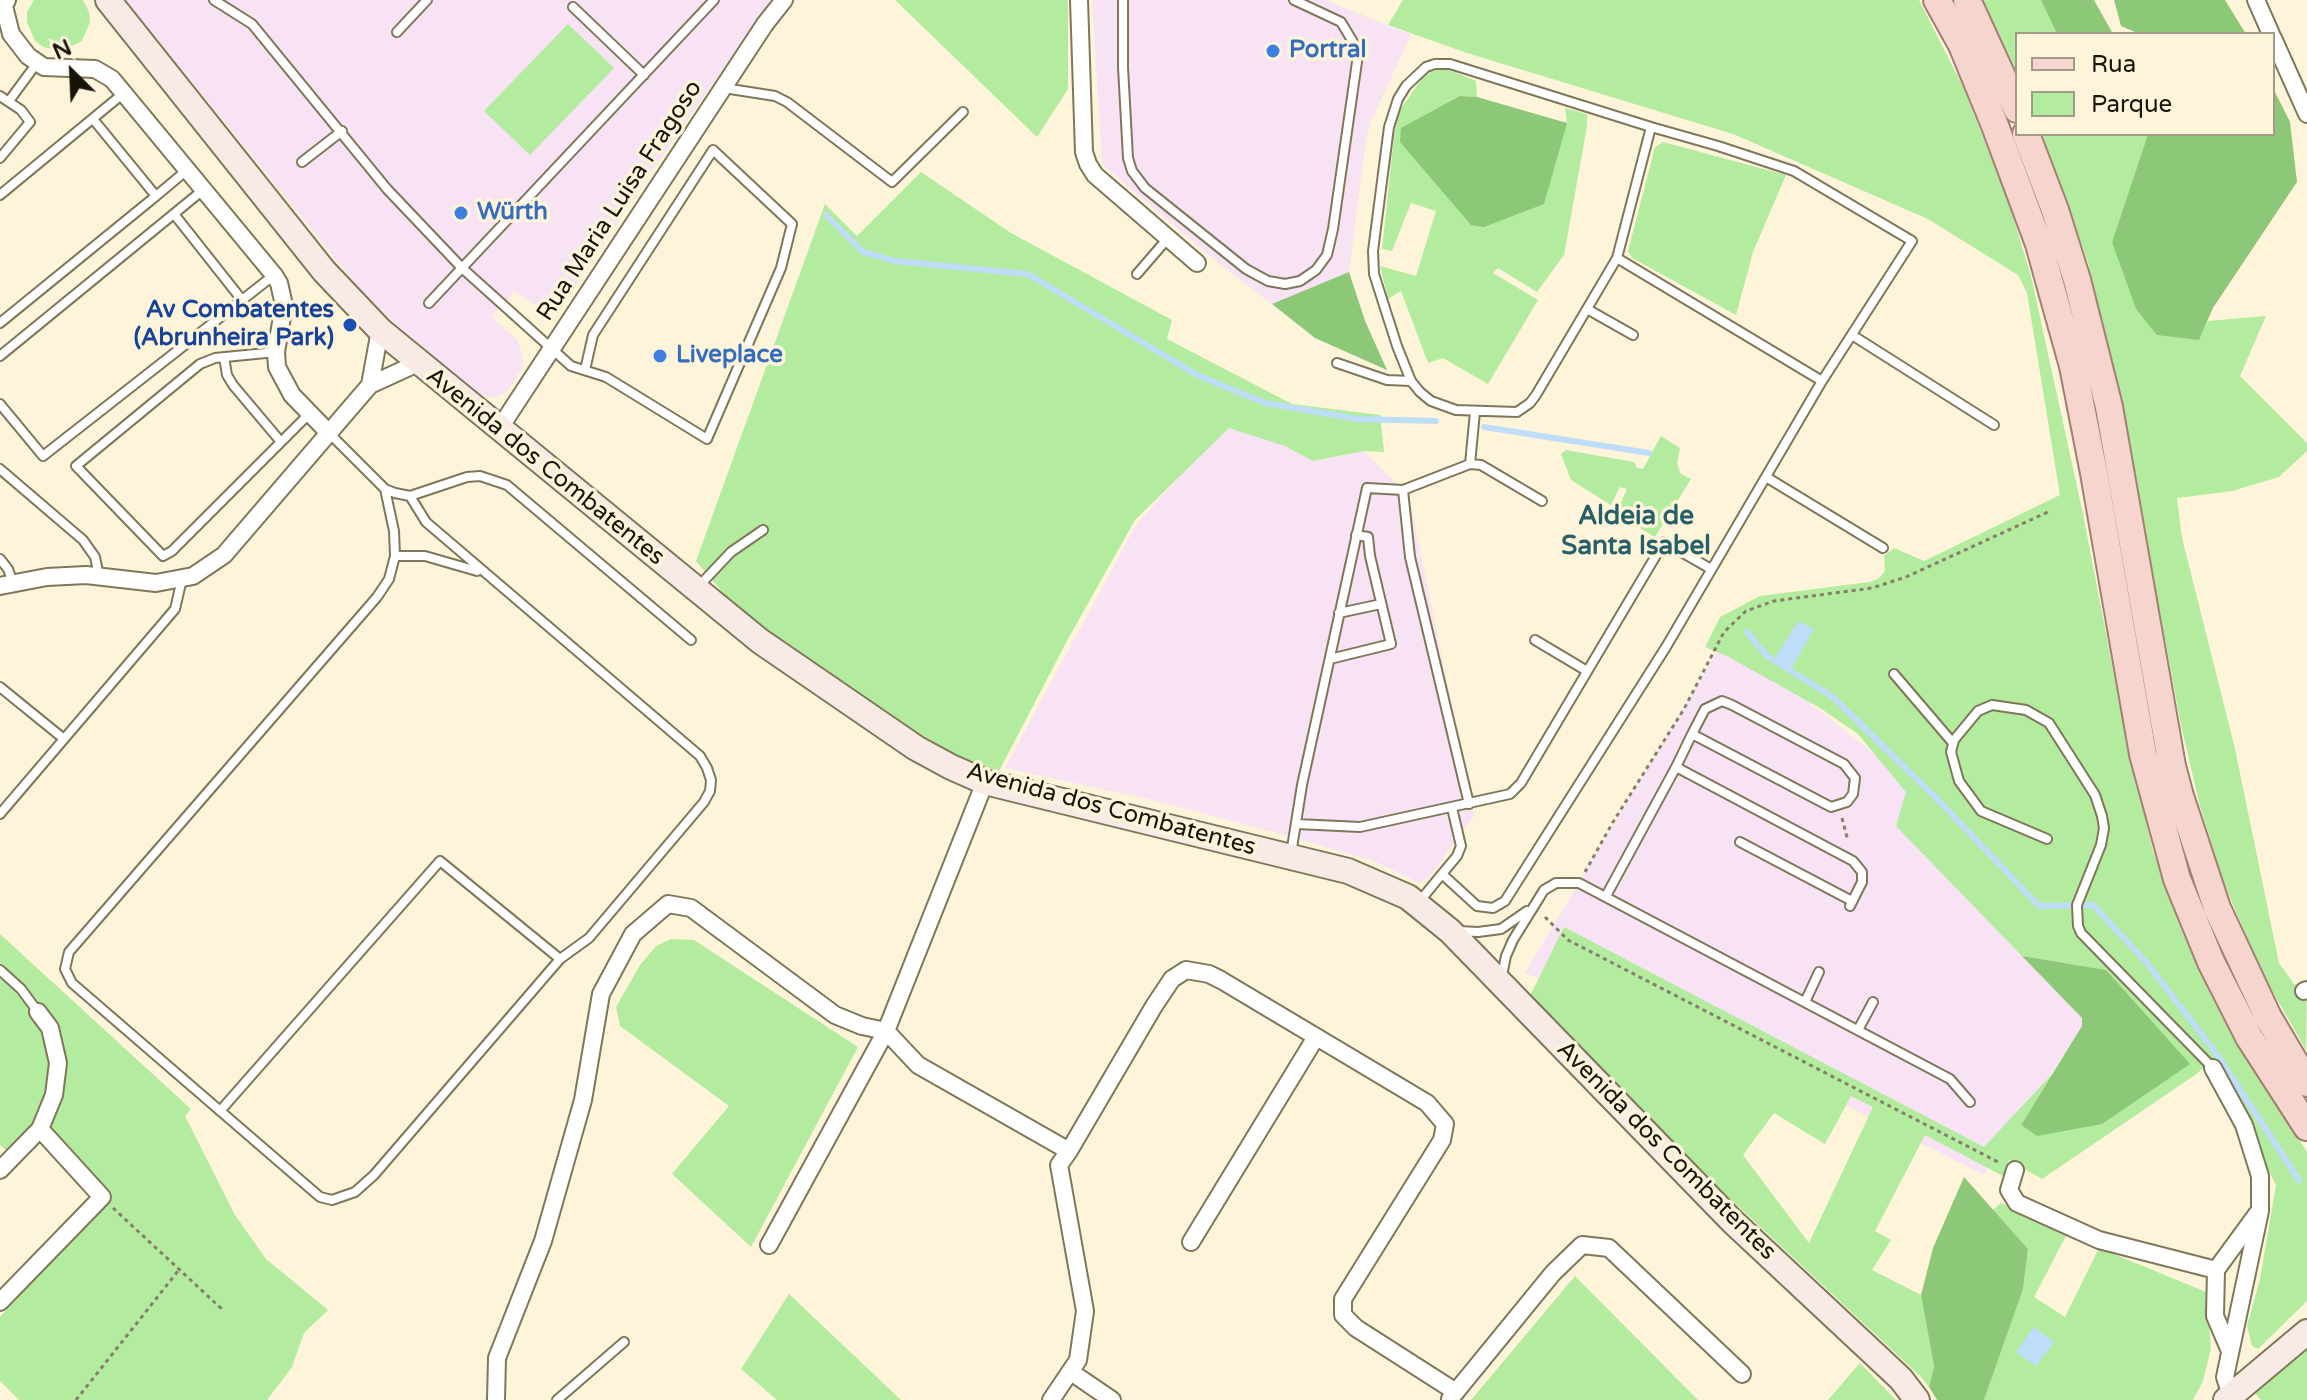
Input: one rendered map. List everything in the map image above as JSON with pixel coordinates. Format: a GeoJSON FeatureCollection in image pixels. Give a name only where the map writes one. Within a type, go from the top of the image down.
{"type":"FeatureCollection","features":[{"type":"Feature","properties":{"kind":"main road"},"geometry":{"type":"LineString","coordinates":[[1937,0],[1962,45],[2039,244],[2073,366],[2143,754],[2177,879],[2211,962],[2249,1037],[2307,1127]]}},
{"type":"Feature","properties":{"kind":"main road"},"geometry":{"type":"LineString","coordinates":[[1967,0],[2015,105]]}},
{"type":"Feature","properties":{"kind":"main road"},"geometry":{"type":"LineString","coordinates":[[2027,136],[2077,280],[2109,407],[2172,766],[2180,796],[2217,908],[2268,1017],[2307,1083]]}},
{"type":"Feature","properties":{"kind":"street"},"geometry":{"type":"LineString","coordinates":[[7,0],[4,6],[7,25],[19,45],[37,63],[53,69],[95,69],[104,73],[125,92],[274,275],[284,305],[276,352],[277,367],[283,381],[330,434]]}},
{"type":"Feature","properties":{"kind":"street","name":"Avenida dos Combatentes"},"geometry":{"type":"LineString","coordinates":[[108,0],[316,262],[380,330],[760,641],[862,713],[951,767],[985,782],[1348,871],[1408,897],[1450,931],[1732,1221],[1901,1379],[1917,1400]]}},
{"type":"Feature","properties":{"kind":"street","name":"Rua Maria Luisa Fragoso"},"geometry":{"type":"LineString","coordinates":[[499,429],[784,0]]}},
{"type":"Feature","properties":{"kind":"street"},"geometry":{"type":"LineString","coordinates":[[1079,0],[1084,152],[1088,164],[1095,175],[1197,263]]}},
{"type":"Feature","properties":{"kind":"street"},"geometry":{"type":"LineString","coordinates":[[2256,0],[2270,32]]}},
{"type":"Feature","properties":{"kind":"street"},"geometry":{"type":"LineString","coordinates":[[2275,43],[2307,114]]}},
{"type":"Feature","properties":{"kind":"street"},"geometry":{"type":"LineString","coordinates":[[370,385],[380,330]]}},
{"type":"Feature","properties":{"kind":"street"},"geometry":{"type":"LineString","coordinates":[[6,584],[47,577],[99,576],[156,583],[183,579],[210,567],[224,555],[370,385],[418,363]]}},
{"type":"Feature","properties":{"kind":"street"},"geometry":{"type":"LineString","coordinates":[[769,1245],[886,1031],[985,782]]}},
{"type":"Feature","properties":{"kind":"street"},"geometry":{"type":"LineString","coordinates":[[496,1400],[497,1358],[543,1241],[583,1100],[601,994],[633,934],[668,904],[691,908],[835,1015],[862,1026],[886,1031],[918,1065],[1069,1151]]}},
{"type":"Feature","properties":{"kind":"street"},"geometry":{"type":"LineString","coordinates":[[1051,1400],[1078,1360],[1085,1311],[1059,1165],[1154,1006],[1172,979],[1186,970],[1209,974],[1221,980],[1427,1103],[1445,1124],[1442,1140],[1343,1299],[1343,1315],[1356,1328],[1453,1396],[1553,1273],[1582,1245],[1609,1248],[1742,1374]]}},
{"type":"Feature","properties":{"kind":"street"},"geometry":{"type":"LineString","coordinates":[[0,1170],[40,1129],[54,1095],[58,1063],[50,1028],[38,1012]]}},
{"type":"Feature","properties":{"kind":"street"},"geometry":{"type":"LineString","coordinates":[[1191,1242],[1316,1037]]}},
{"type":"Feature","properties":{"kind":"street"},"geometry":{"type":"LineString","coordinates":[[2213,1068],[2244,1125],[2260,1176],[2260,1211],[2225,1377],[2229,1398],[2307,1332]]}},
{"type":"Feature","properties":{"kind":"street"},"geometry":{"type":"LineString","coordinates":[[0,1302],[102,1197],[40,1129]]}},
{"type":"Feature","properties":{"kind":"street"},"geometry":{"type":"LineString","coordinates":[[2015,1170],[2009,1190],[2017,1203],[2099,1240],[2216,1270]]}},
{"type":"Feature","properties":{"kind":"street"},"geometry":{"type":"LineString","coordinates":[[2230,1351],[2215,1316],[2216,1270],[2260,1211]]}},
{"type":"Feature","properties":{"kind":"street"},"geometry":{"type":"LineString","coordinates":[[1071,1372],[1112,1400]]}},
{"type":"Feature","properties":{"kind":"lane"},"geometry":{"type":"LineString","coordinates":[[214,0],[252,24],[387,189],[462,268],[571,366],[606,377],[707,439],[781,268],[792,224],[713,150],[593,335],[585,370]]}},
{"type":"Feature","properties":{"kind":"lane"},"geometry":{"type":"LineString","coordinates":[[397,32],[427,0]]}},
{"type":"Feature","properties":{"kind":"lane"},"geometry":{"type":"LineString","coordinates":[[429,303],[714,0]]}},
{"type":"Feature","properties":{"kind":"lane"},"geometry":{"type":"LineString","coordinates":[[1123,0],[1123,67],[1128,158],[1132,171],[1145,188],[1246,269],[1268,281],[1285,284],[1300,281],[1316,270],[1327,255],[1357,62],[1356,47],[1341,22],[1294,0]]}},
{"type":"Feature","properties":{"kind":"lane"},"geometry":{"type":"LineString","coordinates":[[573,7],[644,75]]}},
{"type":"Feature","properties":{"kind":"lane"},"geometry":{"type":"LineString","coordinates":[[9,101],[37,63]]}},
{"type":"Feature","properties":{"kind":"lane"},"geometry":{"type":"LineString","coordinates":[[1442,874],[1477,906],[1493,908],[1505,901],[1666,647],[1822,381],[1912,241],[1794,171],[1450,64],[1435,64],[1416,75],[1398,99],[1389,127],[1373,251],[1379,295],[1411,381],[1431,401],[1456,410],[1475,412],[1517,412],[1530,403],[1617,258],[1651,127]]}},
{"type":"Feature","properties":{"kind":"lane"},"geometry":{"type":"LineString","coordinates":[[723,88],[775,96],[787,102],[892,182],[963,112]]}},
{"type":"Feature","properties":{"kind":"lane"},"geometry":{"type":"LineString","coordinates":[[0,195],[125,92]]}},
{"type":"Feature","properties":{"kind":"lane"},"geometry":{"type":"LineString","coordinates":[[0,96],[30,122],[0,158]]}},
{"type":"Feature","properties":{"kind":"lane"},"geometry":{"type":"LineString","coordinates":[[93,119],[156,196]]}},
{"type":"Feature","properties":{"kind":"lane"},"geometry":{"type":"LineString","coordinates":[[302,162],[342,131]]}},
{"type":"Feature","properties":{"kind":"lane"},"geometry":{"type":"LineString","coordinates":[[0,323],[187,170]]}},
{"type":"Feature","properties":{"kind":"lane"},"geometry":{"type":"LineString","coordinates":[[0,356],[204,190]]}},
{"type":"Feature","properties":{"kind":"lane"},"geometry":{"type":"LineString","coordinates":[[174,214],[242,300]]}},
{"type":"Feature","properties":{"kind":"lane"},"geometry":{"type":"LineString","coordinates":[[1137,274],[1168,238]]}},
{"type":"Feature","properties":{"kind":"lane"},"geometry":{"type":"LineString","coordinates":[[1617,258],[1822,381]]}},
{"type":"Feature","properties":{"kind":"lane"},"geometry":{"type":"LineString","coordinates":[[0,404],[43,456],[274,275]]}},
{"type":"Feature","properties":{"kind":"lane"},"geometry":{"type":"LineString","coordinates":[[1587,309],[1633,335]]}},
{"type":"Feature","properties":{"kind":"lane"},"geometry":{"type":"LineString","coordinates":[[1852,335],[1994,425]]}},
{"type":"Feature","properties":{"kind":"lane"},"geometry":{"type":"LineString","coordinates":[[276,352],[224,357],[200,364],[76,466],[163,556],[172,551],[310,413]]}},
{"type":"Feature","properties":{"kind":"lane"},"geometry":{"type":"LineString","coordinates":[[224,357],[227,375],[233,385],[281,442]]}},
{"type":"Feature","properties":{"kind":"lane"},"geometry":{"type":"LineString","coordinates":[[1337,363],[1387,380],[1411,381]]}},
{"type":"Feature","properties":{"kind":"lane"},"geometry":{"type":"LineString","coordinates":[[1470,464],[1475,412]]}},
{"type":"Feature","properties":{"kind":"lane"},"geometry":{"type":"LineString","coordinates":[[330,434],[385,489],[410,496],[454,479],[480,476],[507,485],[691,640]]}},
{"type":"Feature","properties":{"kind":"lane"},"geometry":{"type":"LineString","coordinates":[[1290,858],[1302,785],[1367,488],[1403,490],[1470,464],[1481,465],[1542,501]]}},
{"type":"Feature","properties":{"kind":"lane"},"geometry":{"type":"LineString","coordinates":[[0,469],[83,540],[95,557],[99,576]]}},
{"type":"Feature","properties":{"kind":"lane"},"geometry":{"type":"LineString","coordinates":[[1766,477],[1883,548]]}},
{"type":"Feature","properties":{"kind":"lane"},"geometry":{"type":"LineString","coordinates":[[385,489],[394,531],[395,556],[389,579],[377,597],[69,952],[65,969],[72,983],[320,1197],[332,1200],[342,1199],[374,1175],[560,959],[589,938],[710,791],[711,780],[700,756],[426,522],[410,496]]}},
{"type":"Feature","properties":{"kind":"lane"},"geometry":{"type":"LineString","coordinates":[[1403,490],[1410,557],[1469,804]]}},
{"type":"Feature","properties":{"kind":"lane"},"geometry":{"type":"LineString","coordinates":[[695,590],[731,552],[763,530]]}},
{"type":"Feature","properties":{"kind":"lane"},"geometry":{"type":"LineString","coordinates":[[1330,659],[1391,644],[1368,537],[1356,535]]}},
{"type":"Feature","properties":{"kind":"lane"},"geometry":{"type":"LineString","coordinates":[[1297,824],[1360,827],[1502,796],[1516,789],[1664,542],[1711,569]]}},
{"type":"Feature","properties":{"kind":"lane"},"geometry":{"type":"LineString","coordinates":[[395,556],[425,556],[486,574]]}},
{"type":"Feature","properties":{"kind":"lane"},"geometry":{"type":"LineString","coordinates":[[0,559],[8,569],[6,584]]}},
{"type":"Feature","properties":{"kind":"lane"},"geometry":{"type":"LineString","coordinates":[[0,814],[175,609],[183,579]]}},
{"type":"Feature","properties":{"kind":"lane"},"geometry":{"type":"LineString","coordinates":[[1339,613],[1381,604]]}},
{"type":"Feature","properties":{"kind":"lane"},"geometry":{"type":"LineString","coordinates":[[1535,640],[1587,671]]}},
{"type":"Feature","properties":{"kind":"lane"},"geometry":{"type":"LineString","coordinates":[[1894,674],[1953,743]]}},
{"type":"Feature","properties":{"kind":"lane"},"geometry":{"type":"LineString","coordinates":[[0,687],[64,739]]}},
{"type":"Feature","properties":{"kind":"lane"},"geometry":{"type":"LineString","coordinates":[[1606,896],[1705,709],[1722,701],[1850,770],[1856,785],[1847,802],[1831,807],[1692,734]]}},
{"type":"Feature","properties":{"kind":"lane"},"geometry":{"type":"LineString","coordinates":[[2047,839],[1981,811],[1959,781],[1951,752],[1953,743],[1978,711],[1992,705],[2026,710],[2049,723],[2095,795],[2104,828],[2101,845],[2077,905],[2081,933],[2213,1068]]}},
{"type":"Feature","properties":{"kind":"lane"},"geometry":{"type":"LineString","coordinates":[[1676,767],[1853,861],[1862,872],[1862,882],[1851,904],[1740,842]]}},
{"type":"Feature","properties":{"kind":"lane"},"geometry":{"type":"LineString","coordinates":[[1417,904],[1457,856],[1461,846],[1452,808]]}},
{"type":"Feature","properties":{"kind":"lane"},"geometry":{"type":"LineString","coordinates":[[220,1111],[440,861],[560,959]]}},
{"type":"Feature","properties":{"kind":"lane"},"geometry":{"type":"LineString","coordinates":[[1501,984],[1506,956],[1544,890],[1556,883],[1579,883],[1950,1079],[1970,1102]]}},
{"type":"Feature","properties":{"kind":"lane"},"geometry":{"type":"LineString","coordinates":[[1450,931],[1501,929],[1534,906]]}},
{"type":"Feature","properties":{"kind":"lane"},"geometry":{"type":"LineString","coordinates":[[0,970],[21,989],[38,1012]]}},
{"type":"Feature","properties":{"kind":"lane"},"geometry":{"type":"LineString","coordinates":[[1805,1002],[1819,972]]}},
{"type":"Feature","properties":{"kind":"lane"},"geometry":{"type":"LineString","coordinates":[[1858,1030],[1873,1002]]}},
{"type":"Feature","properties":{"kind":"lane"},"geometry":{"type":"LineString","coordinates":[[557,1400],[624,1342]]}},
{"type":"Feature","properties":{"kind":"path"},"geometry":{"type":"LineString","coordinates":[[1931,565],[2050,511]]}},
{"type":"Feature","properties":{"kind":"path"},"geometry":{"type":"LineString","coordinates":[[1839,806],[1853,861]]}},
{"type":"Feature","properties":{"kind":"path"},"geometry":{"type":"LineString","coordinates":[[1534,906],[1568,940],[2015,1170]]}},
{"type":"Feature","properties":{"kind":"path"},"geometry":{"type":"LineString","coordinates":[[102,1197],[224,1311]]}},
{"type":"Feature","properties":{"kind":"path"},"geometry":{"type":"LineString","coordinates":[[76,1400],[178,1271]]}},
{"type":"Feature","properties":{"kind":"shaded area","name":"Würth"},"geometry":{"type":"Polygon","coordinates":[[[126,0],[771,0],[571,294],[553,307],[540,308],[514,291],[491,317],[518,340],[523,359],[522,369],[507,392],[493,398],[479,393],[397,325],[360,289],[126,0]]]}},
{"type":"Feature","properties":{"kind":"shaded area"},"geometry":{"type":"Polygon","coordinates":[[[1092,0],[1326,0],[1411,35],[1371,121],[1349,272],[1365,321],[1387,370],[1315,338],[1211,257],[1102,164],[1092,0]]]}},
{"type":"Feature","properties":{"kind":"shaded area"},"geometry":{"type":"Polygon","coordinates":[[[1228,422],[1313,461],[1364,451],[1409,496],[1474,816],[1429,877],[1419,883],[1374,861],[1281,834],[1148,799],[1005,768],[1136,525],[1228,422]]]}},
{"type":"Feature","properties":{"kind":"shaded area"},"geometry":{"type":"Polygon","coordinates":[[[1726,637],[1919,789],[2098,1004],[1984,1175],[1798,1081],[1525,973],[1726,637]]]}},
{"type":"Feature","properties":{"kind":"green space"},"geometry":{"type":"Polygon","coordinates":[[[34,0],[83,0],[90,22],[82,41],[63,51],[43,47],[35,41],[27,22],[27,12],[34,0]]]}},
{"type":"Feature","properties":{"kind":"green space"},"geometry":{"type":"Polygon","coordinates":[[[895,0],[1068,0],[1068,89],[1037,137],[895,0]]]}},
{"type":"Feature","properties":{"kind":"green space"},"geometry":{"type":"Polygon","coordinates":[[[1403,0],[1919,0],[1963,87],[2008,200],[2031,276],[2083,514],[2125,732],[2153,851],[2183,934],[2235,1041],[2307,1152],[2307,1301],[2258,1349],[2252,1346],[2247,1326],[2260,1279],[2276,1185],[2214,1059],[2042,1179],[2009,1160],[2003,1176],[1925,1135],[1875,1231],[1891,1240],[1872,1270],[1921,1295],[1934,1366],[1929,1387],[1693,1164],[1530,996],[1564,927],[1984,1147],[2053,1073],[2021,1125],[2037,1136],[2106,970],[2022,956],[1896,826],[1906,792],[1858,734],[1820,708],[1705,647],[1720,617],[1760,596],[1870,582],[1885,571],[1884,556],[1894,548],[1924,561],[2060,495],[2027,293],[2018,275],[1928,219],[1733,134],[1467,53],[1388,25],[1403,0]],[[1851,1096],[1825,1144],[1774,1113],[1743,1155],[1809,1243],[1873,1107],[1851,1096]]]}},
{"type":"Feature","properties":{"kind":"green space"},"geometry":{"type":"Polygon","coordinates":[[[1980,0],[2041,0],[2056,32],[2015,32],[2015,73],[1980,0]]]}},
{"type":"Feature","properties":{"kind":"green space"},"geometry":{"type":"Polygon","coordinates":[[[2041,0],[2094,0],[2112,32],[2056,32],[2041,0]]]}},
{"type":"Feature","properties":{"kind":"green space"},"geometry":{"type":"Polygon","coordinates":[[[2114,0],[2225,0],[2245,32],[2135,32],[2121,26],[2114,0]]]}},
{"type":"Feature","properties":{"kind":"green space"},"geometry":{"type":"Polygon","coordinates":[[[568,24],[614,68],[530,155],[484,111],[568,24]]]}},
{"type":"Feature","properties":{"kind":"green space"},"geometry":{"type":"Polygon","coordinates":[[[1444,68],[1476,81],[1477,97],[1460,96],[1567,123],[1565,108],[1587,114],[1564,255],[1537,292],[1498,268],[1493,273],[1538,300],[1488,384],[1443,358],[1428,363],[1401,291],[1388,299],[1380,266],[1416,276],[1436,211],[1411,203],[1392,251],[1382,249],[1395,127],[1400,110],[1425,74],[1444,68]]]}},
{"type":"Feature","properties":{"kind":"green space"},"geometry":{"type":"Polygon","coordinates":[[[2275,92],[2290,122],[2297,182],[2213,308],[2199,340],[2157,335],[2136,309],[2112,242],[2147,136],[2275,136],[2275,92]]]}},
{"type":"Feature","properties":{"kind":"green space"},"geometry":{"type":"Polygon","coordinates":[[[1460,96],[1477,97],[1567,123],[1544,204],[1484,227],[1471,225],[1400,142],[1401,128],[1460,96]]]}},
{"type":"Feature","properties":{"kind":"green space"},"geometry":{"type":"Polygon","coordinates":[[[2043,136],[2147,136],[2112,242],[2198,340],[2208,321],[2266,316],[2240,376],[2307,443],[2307,451],[2279,477],[2232,491],[2177,498],[2182,538],[2235,749],[2279,963],[2294,984],[2307,987],[2306,1050],[2261,971],[2224,883],[2200,806],[2088,262],[2043,136]]]}},
{"type":"Feature","properties":{"kind":"green space"},"geometry":{"type":"Polygon","coordinates":[[[1663,142],[1786,175],[1753,252],[1736,315],[1632,258],[1628,251],[1655,147],[1663,142]]]}},
{"type":"Feature","properties":{"kind":"green space"},"geometry":{"type":"Polygon","coordinates":[[[921,172],[1011,233],[1172,320],[1167,339],[1292,404],[1380,415],[1384,452],[1364,451],[1313,461],[1285,446],[1229,428],[1135,520],[998,773],[953,754],[817,671],[735,607],[696,561],[825,204],[857,236],[921,172]]]}},
{"type":"Feature","properties":{"kind":"green space"},"geometry":{"type":"Polygon","coordinates":[[[1349,272],[1365,321],[1387,370],[1315,338],[1272,304],[1349,272]]]}},
{"type":"Feature","properties":{"kind":"green space"},"geometry":{"type":"Polygon","coordinates":[[[1661,436],[1680,448],[1677,463],[1680,473],[1691,479],[1655,537],[1616,514],[1627,489],[1620,487],[1611,505],[1571,480],[1561,454],[1566,450],[1634,462],[1637,468],[1643,469],[1661,436]]]}},
{"type":"Feature","properties":{"kind":"green space"},"geometry":{"type":"Polygon","coordinates":[[[0,934],[191,1109],[185,1116],[235,1215],[266,1259],[328,1310],[304,1333],[292,1367],[267,1400],[19,1400],[0,1381],[0,1317],[109,1199],[30,1130],[9,1153],[0,1145],[0,934]]]}},
{"type":"Feature","properties":{"kind":"green space"},"geometry":{"type":"Polygon","coordinates":[[[671,939],[694,940],[858,1047],[751,1247],[672,1174],[729,1106],[620,1026],[616,1007],[640,965],[656,946],[671,939]]]}},
{"type":"Feature","properties":{"kind":"green space"},"geometry":{"type":"Polygon","coordinates":[[[2022,956],[2106,970],[2190,1064],[2102,1124],[2037,1136],[2021,1125],[2082,1026],[2082,1018],[2022,956]]]}},
{"type":"Feature","properties":{"kind":"green space"},"geometry":{"type":"Polygon","coordinates":[[[1964,1177],[2028,1249],[2023,1289],[1984,1400],[1937,1400],[1929,1387],[1934,1366],[1921,1295],[1933,1248],[1964,1177]]]}},
{"type":"Feature","properties":{"kind":"green space"},"geometry":{"type":"Polygon","coordinates":[[[2001,1203],[2067,1234],[2034,1297],[2065,1317],[2099,1248],[2206,1292],[2211,1348],[2203,1381],[2193,1400],[1984,1400],[2023,1289],[2028,1249],[1993,1210],[2001,1203]]]}},
{"type":"Feature","properties":{"kind":"green space"},"geometry":{"type":"Polygon","coordinates":[[[1575,1276],[1698,1400],[1471,1400],[1575,1276]]]}},
{"type":"Feature","properties":{"kind":"green space"},"geometry":{"type":"Polygon","coordinates":[[[789,1294],[901,1400],[777,1400],[741,1369],[789,1294]]]}},
{"type":"Feature","properties":{"kind":"green space"},"geometry":{"type":"Polygon","coordinates":[[[2307,1348],[2307,1400],[2261,1400],[2254,1392],[2307,1348]]]}},
{"type":"Feature","properties":{"kind":"green space"},"geometry":{"type":"Polygon","coordinates":[[[1860,1363],[1896,1400],[1828,1400],[1860,1363]]]}},
{"type":"Feature","properties":{"kind":"water"},"geometry":{"type":"Polygon","coordinates":[[[1798,621],[1814,629],[1792,668],[1775,658],[1798,621]]]}},
{"type":"Feature","properties":{"kind":"water"},"geometry":{"type":"Polygon","coordinates":[[[2034,1327],[2054,1342],[2036,1366],[2016,1352],[2034,1327]]]}},
{"type":"Feature","properties":{"kind":"waterway"},"geometry":{"type":"LineString","coordinates":[[826,215],[863,252],[895,261],[1028,274],[1197,375],[1265,403],[1358,419],[1436,421]]}},
{"type":"Feature","properties":{"kind":"waterway"},"geometry":{"type":"LineString","coordinates":[[1484,427],[1649,453]]}},
{"type":"Feature","properties":{"kind":"waterway"},"geometry":{"type":"LineString","coordinates":[[1747,632],[1767,656],[1833,697],[1940,802],[2039,906],[2093,905],[2147,963],[2218,1056],[2299,1180]]}},
{"type":"Feature","properties":{"kind":"place","name":"Portral"},"geometry":{"type":"Point","coordinates":[1273,51]}},
{"type":"Feature","properties":{"kind":"place","name":"Würth"},"geometry":{"type":"Point","coordinates":[461,213]}},
{"type":"Feature","properties":{"kind":"place","name":"Av Combatentes (Abrunheira Park)"},"geometry":{"type":"Point","coordinates":[350,325]}},
{"type":"Feature","properties":{"kind":"place","name":"Liveplace"},"geometry":{"type":"Point","coordinates":[660,356]}},
{"type":"Feature","properties":{"kind":"district","name":"Aldeia de Santa Isabel"},"geometry":{"type":"Point","coordinates":[1636,532]}}]}
